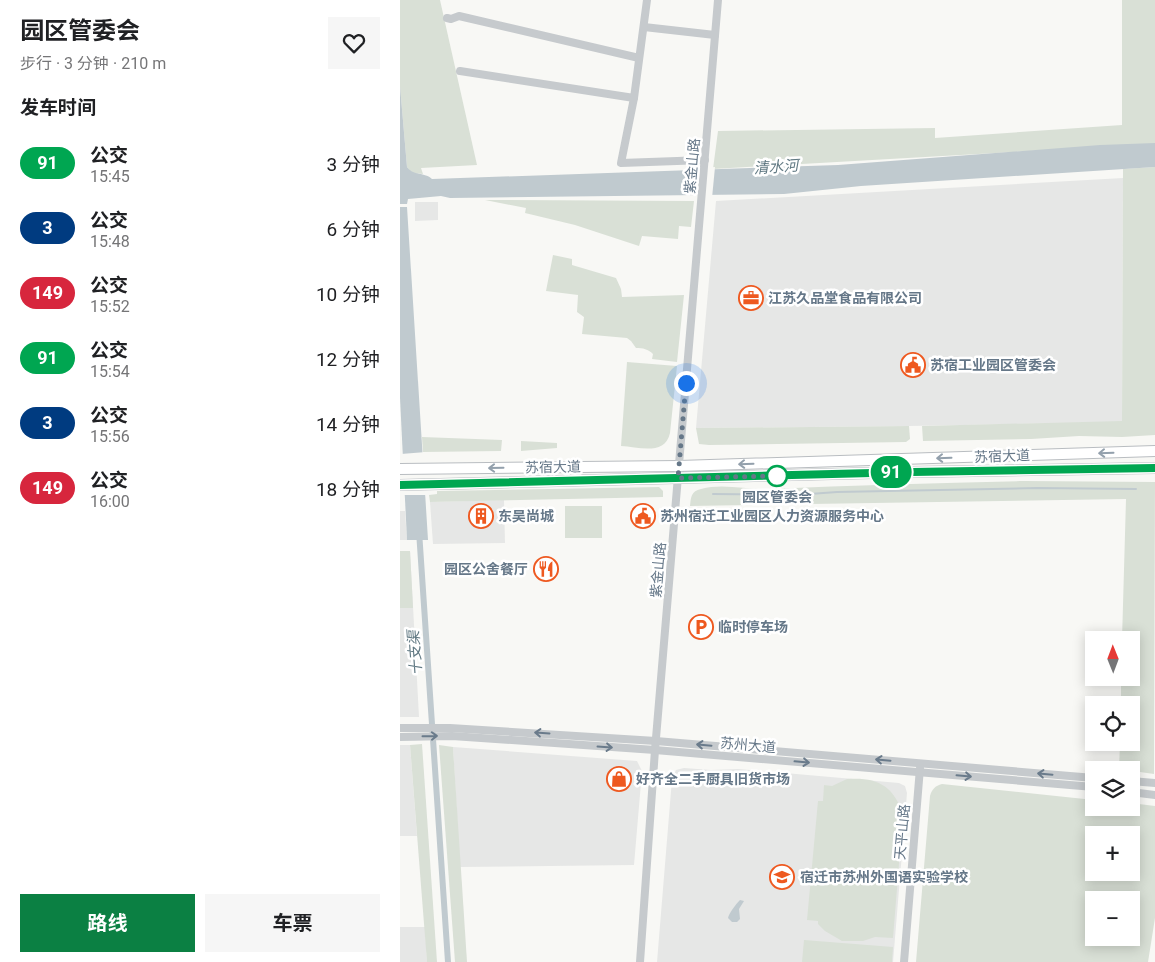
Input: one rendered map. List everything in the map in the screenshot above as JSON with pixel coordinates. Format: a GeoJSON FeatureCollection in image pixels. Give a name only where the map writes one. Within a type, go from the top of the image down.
{"type":"FeatureCollection","features":[{"type":"Feature","properties":{"kind":"main road","name":"苏宿大道"},"geometry":{"type":"LineString","coordinates":[[400,469],[680,466],[1155,451]]}},
{"type":"Feature","properties":{"kind":"main road","name":"苏宿大道"},"geometry":{"type":"LineString","coordinates":[[400,485],[1155,468]]}},
{"type":"Feature","properties":{"kind":"street"},"geometry":{"type":"LineString","coordinates":[[646,0],[634,98],[621,163],[704,160]]}},
{"type":"Feature","properties":{"kind":"street","name":"紫金山路"},"geometry":{"type":"LineString","coordinates":[[640,962],[655,750],[718,0]]}},
{"type":"Feature","properties":{"kind":"street"},"geometry":{"type":"LineString","coordinates":[[448,18],[451,19],[459,16],[639,58]]}},
{"type":"Feature","properties":{"kind":"street"},"geometry":{"type":"LineString","coordinates":[[644,27],[715,35]]}},
{"type":"Feature","properties":{"kind":"street"},"geometry":{"type":"LineString","coordinates":[[460,71],[634,98]]}},
{"type":"Feature","properties":{"kind":"street","name":"苏州大道"},"geometry":{"type":"LineString","coordinates":[[403,728],[1085,786]]}},
{"type":"Feature","properties":{"kind":"street","name":"苏州大道"},"geometry":{"type":"LineString","coordinates":[[404,737],[451,732],[656,741],[1085,777]]}},
{"type":"Feature","properties":{"kind":"street","name":"天平山路"},"geometry":{"type":"LineString","coordinates":[[906,962],[923,763]]}},
{"type":"Feature","properties":{"kind":"street"},"geometry":{"type":"LineString","coordinates":[[1140,782],[1155,783]]}},
{"type":"Feature","properties":{"kind":"street"},"geometry":{"type":"LineString","coordinates":[[1140,793],[1155,795]]}},
{"type":"Feature","properties":{"kind":"shaded area"},"geometry":{"type":"Polygon","coordinates":[[[400,0],[440,0],[477,165],[421,168],[423,174],[412,172],[407,167],[400,86],[400,0]]]}},
{"type":"Feature","properties":{"kind":"shaded area"},"geometry":{"type":"Polygon","coordinates":[[[1122,0],[1155,0],[1155,144],[713,169],[718,131],[935,128],[935,138],[1122,125],[1122,0]]]}},
{"type":"Feature","properties":{"kind":"shaded area"},"geometry":{"type":"Polygon","coordinates":[[[400,86],[407,167],[412,172],[426,175],[432,179],[838,165],[1100,145],[1155,143],[1155,167],[861,186],[784,194],[450,198],[441,196],[408,199],[407,204],[400,204],[400,86]]]}},
{"type":"Feature","properties":{"kind":"shaded area"},"geometry":{"type":"Polygon","coordinates":[[[1155,167],[1155,435],[923,441],[922,426],[1122,421],[1123,169],[1155,167]]]}},
{"type":"Feature","properties":{"kind":"shaded area"},"geometry":{"type":"Polygon","coordinates":[[[1123,178],[1122,422],[696,428],[716,201],[1123,178]]]}},
{"type":"Feature","properties":{"kind":"shaded area"},"geometry":{"type":"Polygon","coordinates":[[[485,200],[694,201],[691,227],[679,226],[678,239],[642,236],[639,246],[575,225],[525,213],[526,208],[485,200]]]}},
{"type":"Feature","properties":{"kind":"shaded area"},"geometry":{"type":"Polygon","coordinates":[[[415,202],[438,202],[438,220],[415,221],[415,202]]]}},
{"type":"Feature","properties":{"kind":"shaded area"},"geometry":{"type":"Polygon","coordinates":[[[400,207],[407,207],[428,540],[407,540],[400,398],[400,207]]]}},
{"type":"Feature","properties":{"kind":"shaded area"},"geometry":{"type":"Polygon","coordinates":[[[553,255],[572,259],[572,265],[616,278],[622,297],[684,295],[677,362],[652,359],[653,354],[651,352],[636,348],[627,338],[582,334],[584,317],[577,312],[578,295],[546,291],[553,255]]]}},
{"type":"Feature","properties":{"kind":"shaded area"},"geometry":{"type":"Polygon","coordinates":[[[627,362],[677,366],[670,433],[663,445],[650,449],[621,446],[627,362]]]}},
{"type":"Feature","properties":{"kind":"shaded area"},"geometry":{"type":"Polygon","coordinates":[[[909,426],[910,439],[906,442],[709,445],[699,444],[696,428],[909,426]]]}},
{"type":"Feature","properties":{"kind":"shaded area"},"geometry":{"type":"Polygon","coordinates":[[[422,437],[502,440],[501,451],[423,452],[422,437]]]}},
{"type":"Feature","properties":{"kind":"shaded area"},"geometry":{"type":"Polygon","coordinates":[[[521,441],[557,443],[557,448],[521,451],[521,441]]]}},
{"type":"Feature","properties":{"kind":"shaded area"},"geometry":{"type":"Polygon","coordinates":[[[1024,481],[1155,482],[1154,774],[1140,772],[1140,761],[1119,761],[1120,751],[1140,751],[1140,696],[1121,696],[1121,686],[1140,686],[1140,631],[1122,631],[1126,499],[690,506],[691,497],[695,491],[709,487],[769,489],[1024,481]]]}},
{"type":"Feature","properties":{"kind":"shaded area"},"geometry":{"type":"Polygon","coordinates":[[[659,487],[663,491],[663,497],[430,502],[429,495],[437,494],[437,491],[659,487]]]}},
{"type":"Feature","properties":{"kind":"shaded area"},"geometry":{"type":"Polygon","coordinates":[[[504,500],[505,543],[433,544],[430,502],[504,500]]]}},
{"type":"Feature","properties":{"kind":"shaded area"},"geometry":{"type":"Polygon","coordinates":[[[565,506],[602,506],[602,538],[565,538],[565,506]]]}},
{"type":"Feature","properties":{"kind":"shaded area"},"geometry":{"type":"Polygon","coordinates":[[[400,511],[405,511],[407,540],[400,540],[400,511]]]}},
{"type":"Feature","properties":{"kind":"shaded area"},"geometry":{"type":"Polygon","coordinates":[[[400,551],[410,551],[419,717],[400,717],[400,551]]]}},
{"type":"Feature","properties":{"kind":"shaded area"},"geometry":{"type":"Polygon","coordinates":[[[400,551],[410,551],[413,608],[400,608],[400,551]]]}},
{"type":"Feature","properties":{"kind":"shaded area"},"geometry":{"type":"Polygon","coordinates":[[[422,744],[437,962],[427,962],[410,745],[422,744]]]}},
{"type":"Feature","properties":{"kind":"shaded area"},"geometry":{"type":"Polygon","coordinates":[[[400,745],[410,745],[417,836],[400,836],[400,745]]]}},
{"type":"Feature","properties":{"kind":"shaded area"},"geometry":{"type":"Polygon","coordinates":[[[439,745],[453,747],[467,962],[455,962],[439,745]]]}},
{"type":"Feature","properties":{"kind":"shaded area"},"geometry":{"type":"Polygon","coordinates":[[[453,747],[637,761],[642,771],[634,865],[460,867],[453,747]]]}},
{"type":"Feature","properties":{"kind":"shaded area","name":"宿迁市苏州外国语实验学校"},"geometry":{"type":"Polygon","coordinates":[[[684,768],[738,769],[899,783],[905,786],[907,793],[893,962],[657,962],[672,779],[676,770],[684,768]]]}},
{"type":"Feature","properties":{"kind":"shaded area"},"geometry":{"type":"Polygon","coordinates":[[[847,779],[867,780],[882,785],[894,796],[903,814],[893,938],[875,937],[863,941],[842,941],[825,931],[818,924],[818,921],[807,920],[818,801],[823,801],[824,785],[832,786],[847,779]]]}},
{"type":"Feature","properties":{"kind":"shaded area"},"geometry":{"type":"Polygon","coordinates":[[[942,784],[1085,799],[1085,816],[1140,816],[1140,804],[1155,806],[1155,918],[1148,962],[916,962],[930,796],[934,788],[942,784]]]}},
{"type":"Feature","properties":{"kind":"shaded area"},"geometry":{"type":"Polygon","coordinates":[[[740,900],[744,901],[739,909],[740,919],[737,922],[732,922],[728,918],[740,900]]]}},
{"type":"Feature","properties":{"kind":"shaded area"},"geometry":{"type":"Polygon","coordinates":[[[400,927],[425,927],[427,962],[400,962],[400,927]]]}},
{"type":"Feature","properties":{"kind":"shaded area"},"geometry":{"type":"Polygon","coordinates":[[[804,940],[893,947],[892,962],[802,962],[804,940]]]}},
{"type":"Feature","properties":{"kind":"pier"},"geometry":{"type":"Polygon","coordinates":[[[715,167],[712,198],[695,198],[698,168],[715,167]]]}},
{"type":"Feature","properties":{"kind":"pier"},"geometry":{"type":"Polygon","coordinates":[[[426,452],[428,495],[402,495],[401,454],[426,452]]]}},
{"type":"Feature","properties":{"kind":"waterway"},"geometry":{"type":"LineString","coordinates":[[713,494],[796,495],[837,492],[1037,488],[1136,489]]}},
{"type":"Feature","properties":{"kind":"waterway","name":"十支渠"},"geometry":{"type":"LineString","coordinates":[[419,531],[448,962]]}},
{"type":"Feature","properties":{"kind":"bus line","name":"91"},"geometry":{"type":"LineString","coordinates":[[400,485],[1155,468]]}},
{"type":"Feature","properties":{"kind":"place","name":"江苏久品堂食品有限公司"},"geometry":{"type":"Point","coordinates":[751,298]}},
{"type":"Feature","properties":{"kind":"place","name":"苏宿工业园区管委会"},"geometry":{"type":"Point","coordinates":[913,365]}},
{"type":"Feature","properties":{"kind":"place","name":"园区管委会"},"geometry":{"type":"Point","coordinates":[777,476]}},
{"type":"Feature","properties":{"kind":"place","name":"东吴尚城"},"geometry":{"type":"Point","coordinates":[481,516]}},
{"type":"Feature","properties":{"kind":"place","name":"苏州宿迁工业园区人力资源服务中心"},"geometry":{"type":"Point","coordinates":[643,516]}},
{"type":"Feature","properties":{"kind":"place","name":"园区公舍餐厅"},"geometry":{"type":"Point","coordinates":[546,569]}},
{"type":"Feature","properties":{"kind":"place","name":"临时停车场"},"geometry":{"type":"Point","coordinates":[701,627]}},
{"type":"Feature","properties":{"kind":"place","name":"好齐全二手厨具旧货市场"},"geometry":{"type":"Point","coordinates":[619,779]}},
{"type":"Feature","properties":{"kind":"place","name":"宿迁市苏州外国语实验学校"},"geometry":{"type":"Point","coordinates":[782,877]}},
{"type":"Feature","properties":{"kind":"route"},"geometry":{"type":"LineString","coordinates":[[686,383],[678,478],[777,476]]}},
{"type":"Feature","properties":{"kind":"water label","name":"清水河"},"geometry":{"type":"Point","coordinates":[776,167]}}]}
